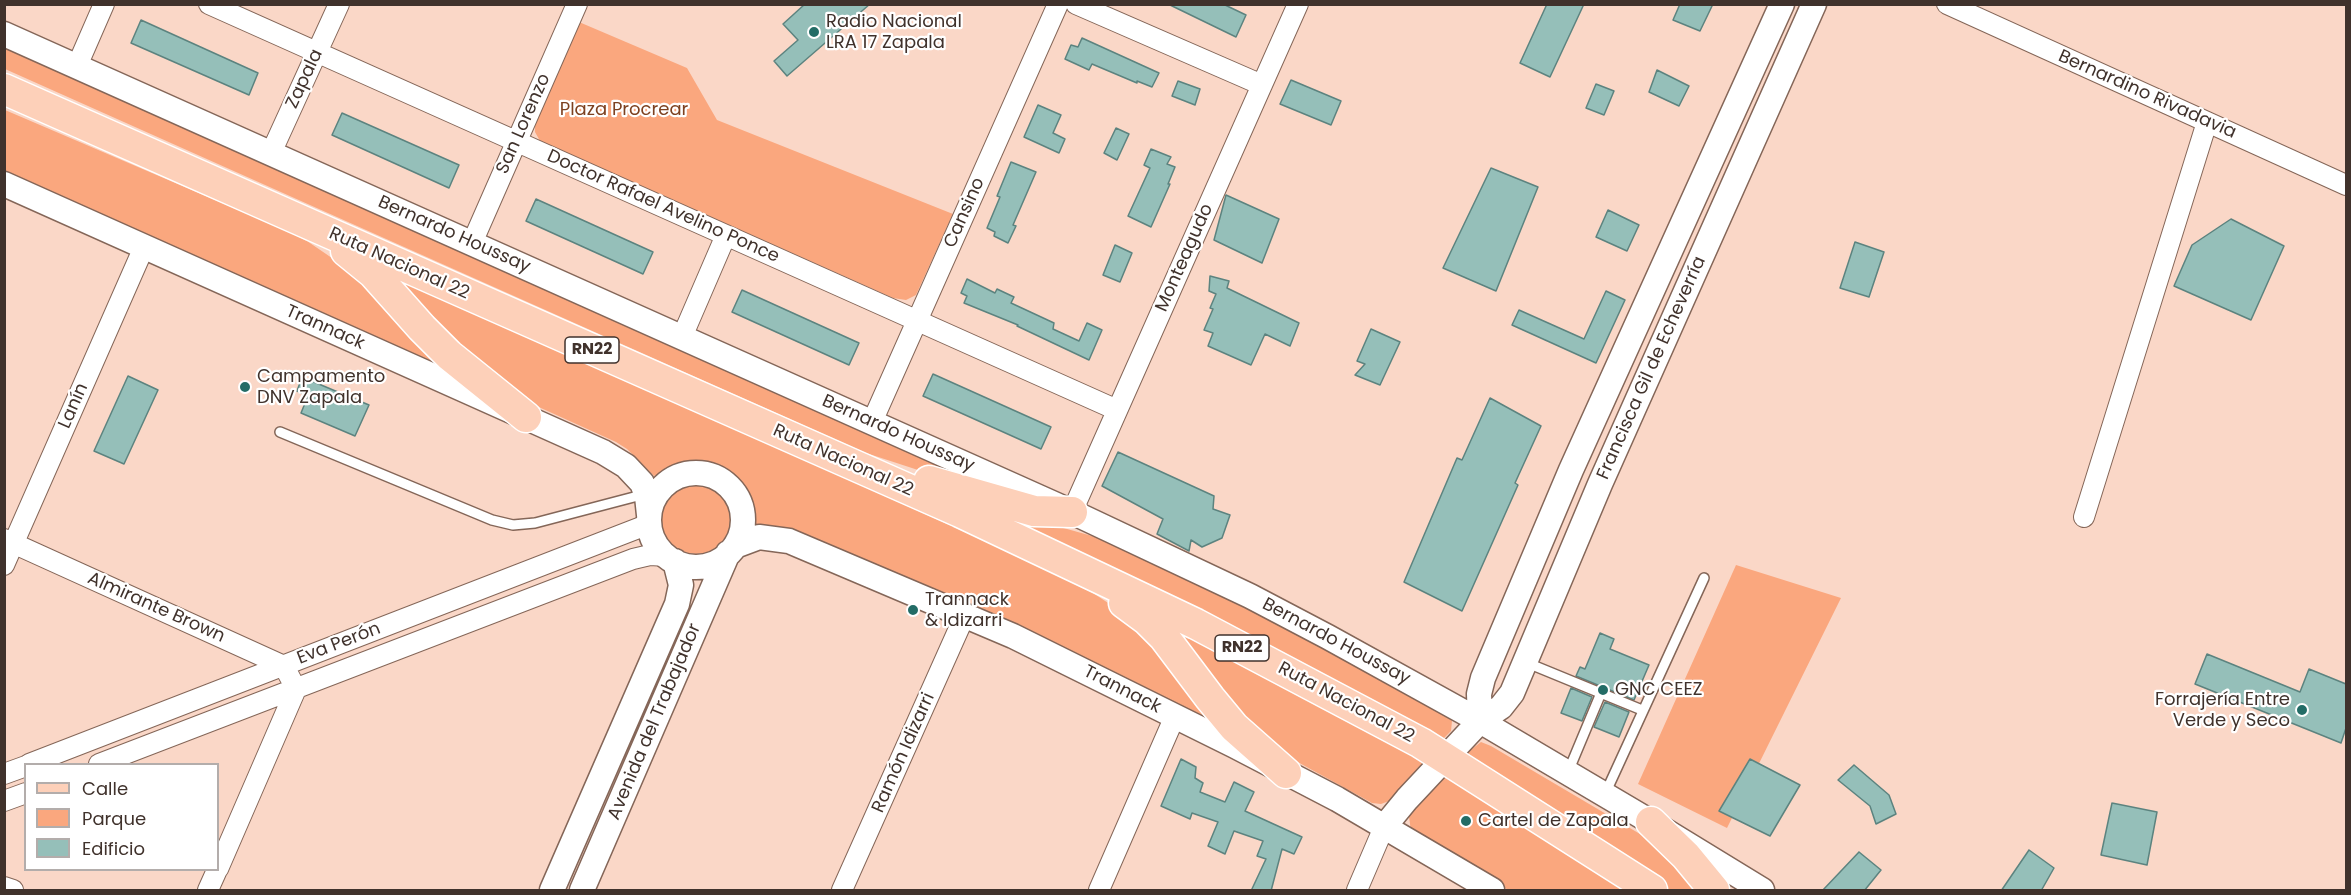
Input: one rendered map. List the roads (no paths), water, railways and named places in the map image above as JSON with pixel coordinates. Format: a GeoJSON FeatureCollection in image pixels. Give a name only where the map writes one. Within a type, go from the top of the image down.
{"type":"FeatureCollection","features":[{"type":"Feature","properties":{"kind":"main road","name":"Ruta Nacional 22"},"geometry":{"type":"LineString","coordinates":[[4,89],[1035,547],[1262,658],[1421,743],[1652,891]]}},
{"type":"Feature","properties":{"kind":"main road"},"geometry":{"type":"LineString","coordinates":[[307,223],[362,263],[449,355],[526,417]]}},
{"type":"Feature","properties":{"kind":"main road"},"geometry":{"type":"LineString","coordinates":[[877,476],[929,481],[1034,511],[1072,512]]}},
{"type":"Feature","properties":{"kind":"main road"},"geometry":{"type":"LineString","coordinates":[[1035,547],[1112,594],[1147,620],[1177,652],[1222,713],[1286,773]]}},
{"type":"Feature","properties":{"kind":"main road"},"geometry":{"type":"LineString","coordinates":[[1651,822],[1686,856],[1714,891]]}},
{"type":"Feature","properties":{"kind":"street"},"geometry":{"type":"LineString","coordinates":[[77,66],[104,4]]}},
{"type":"Feature","properties":{"kind":"street","name":"Doctor Rafael Avelino Ponce"},"geometry":{"type":"LineString","coordinates":[[209,4],[1117,410]]}},
{"type":"Feature","properties":{"kind":"street","name":"Zapala"},"geometry":{"type":"LineString","coordinates":[[271,153],[339,4]]}},
{"type":"Feature","properties":{"kind":"street","name":"San Lorenzo"},"geometry":{"type":"LineString","coordinates":[[472,243],[577,4]]}},
{"type":"Feature","properties":{"kind":"street","name":"Cansino"},"geometry":{"type":"LineString","coordinates":[[872,422],[1058,4]]}},
{"type":"Feature","properties":{"kind":"street"},"geometry":{"type":"LineString","coordinates":[[1076,4],[1262,85]]}},
{"type":"Feature","properties":{"kind":"street","name":"Monteagudo"},"geometry":{"type":"LineString","coordinates":[[1072,512],[1298,4]]}},
{"type":"Feature","properties":{"kind":"street","name":"Francisca Gil de Echeverría"},"geometry":{"type":"LineString","coordinates":[[1480,721],[1479,694],[1483,678],[1571,470],[1782,4]]}},
{"type":"Feature","properties":{"kind":"street","name":"Francisca Gil de Echeverría"},"geometry":{"type":"LineString","coordinates":[[1384,827],[1480,721],[1508,700],[1600,484],[1814,4]]}},
{"type":"Feature","properties":{"kind":"street","name":"Bernardino Rivadavia"},"geometry":{"type":"LineString","coordinates":[[1947,4],[2346,185]]}},
{"type":"Feature","properties":{"kind":"street","name":"Bernardo Houssay"},"geometry":{"type":"LineString","coordinates":[[4,34],[1072,512],[1260,601],[1480,721],[1605,794],[1762,891]]}},
{"type":"Feature","properties":{"kind":"street"},"geometry":{"type":"LineString","coordinates":[[2084,517],[2207,122]]}},
{"type":"Feature","properties":{"kind":"street","name":"Trannack"},"geometry":{"type":"LineString","coordinates":[[4,184],[615,458],[634,474],[653,504],[655,542],[671,559],[686,565],[708,565],[731,550],[759,537],[789,541],[965,615],[1070,663],[1286,773],[1384,827],[1492,891]]}},
{"type":"Feature","properties":{"kind":"street"},"geometry":{"type":"LineString","coordinates":[[682,337],[726,235]]}},
{"type":"Feature","properties":{"kind":"street","name":"Lanín"},"geometry":{"type":"LineString","coordinates":[[4,565],[9,541],[144,247]]}},
{"type":"Feature","properties":{"kind":"street"},"geometry":{"type":"LineString","coordinates":[[1571,470],[1600,484]]}},
{"type":"Feature","properties":{"kind":"street"},"geometry":{"type":"LineString","coordinates":[[653,504],[677,477],[690,473],[704,473],[716,477],[736,495],[741,507],[743,521],[740,534],[731,550]]}},
{"type":"Feature","properties":{"kind":"street","name":"Eva Perón"},"geometry":{"type":"LineString","coordinates":[[32,763],[284,666],[653,504]]}},
{"type":"Feature","properties":{"kind":"street","name":"Almirante Brown"},"geometry":{"type":"LineString","coordinates":[[9,541],[284,666]]}},
{"type":"Feature","properties":{"kind":"street","name":"Avenida del Trabajador"},"geometry":{"type":"LineString","coordinates":[[582,891],[731,550]]}},
{"type":"Feature","properties":{"kind":"street","name":"Eva Perón"},"geometry":{"type":"LineString","coordinates":[[104,763],[633,559],[650,555],[671,559]]}},
{"type":"Feature","properties":{"kind":"street","name":"Avenida del Trabajador"},"geometry":{"type":"LineString","coordinates":[[552,891],[677,604],[681,585],[671,559]]}},
{"type":"Feature","properties":{"kind":"street","name":"Ramón Idizarri"},"geometry":{"type":"LineString","coordinates":[[842,891],[965,615]]}},
{"type":"Feature","properties":{"kind":"street"},"geometry":{"type":"LineString","coordinates":[[219,864],[296,688],[284,666]]}},
{"type":"Feature","properties":{"kind":"street"},"geometry":{"type":"LineString","coordinates":[[1099,891],[1175,716]]}},
{"type":"Feature","properties":{"kind":"street","name":"Eva Perón"},"geometry":{"type":"LineString","coordinates":[[4,774],[24,766]]}},
{"type":"Feature","properties":{"kind":"street"},"geometry":{"type":"LineString","coordinates":[[4,801],[24,794]]}},
{"type":"Feature","properties":{"kind":"street"},"geometry":{"type":"LineString","coordinates":[[1356,891],[1384,827]]}},
{"type":"Feature","properties":{"kind":"street"},"geometry":{"type":"LineString","coordinates":[[208,891],[216,871]]}},
{"type":"Feature","properties":{"kind":"street"},"geometry":{"type":"LineString","coordinates":[[4,887],[13,891]]}},
{"type":"Feature","properties":{"kind":"lane"},"geometry":{"type":"LineString","coordinates":[[280,432],[492,520],[513,525],[535,523],[634,498],[653,504]]}},
{"type":"Feature","properties":{"kind":"lane"},"geometry":{"type":"LineString","coordinates":[[1605,794],[1704,578]]}},
{"type":"Feature","properties":{"kind":"lane"},"geometry":{"type":"LineString","coordinates":[[1525,662],[1642,710]]}},
{"type":"Feature","properties":{"kind":"lane"},"geometry":{"type":"LineString","coordinates":[[1568,772],[1601,693]]}},
{"type":"Feature","properties":{"kind":"place","name":"Radio Nacional LRA 17 Zapala"},"geometry":{"type":"Point","coordinates":[814,32]}},
{"type":"Feature","properties":{"kind":"place","name":"Campamento DNV Zapala"},"geometry":{"type":"Point","coordinates":[245,387]}},
{"type":"Feature","properties":{"kind":"place","name":"Trannack & Idizarri"},"geometry":{"type":"Point","coordinates":[913,610]}},
{"type":"Feature","properties":{"kind":"place","name":"GNC CEEZ"},"geometry":{"type":"Point","coordinates":[1603,690]}},
{"type":"Feature","properties":{"kind":"place","name":"Forrajería Entre Verde y Seco"},"geometry":{"type":"Point","coordinates":[2302,710]}},
{"type":"Feature","properties":{"kind":"place","name":"Cartel de Zapala"},"geometry":{"type":"Point","coordinates":[1466,821]}},
{"type":"Feature","properties":{"kind":"park label","name":"Plaza Procrear"},"geometry":{"type":"Point","coordinates":[624,110]}}]}
